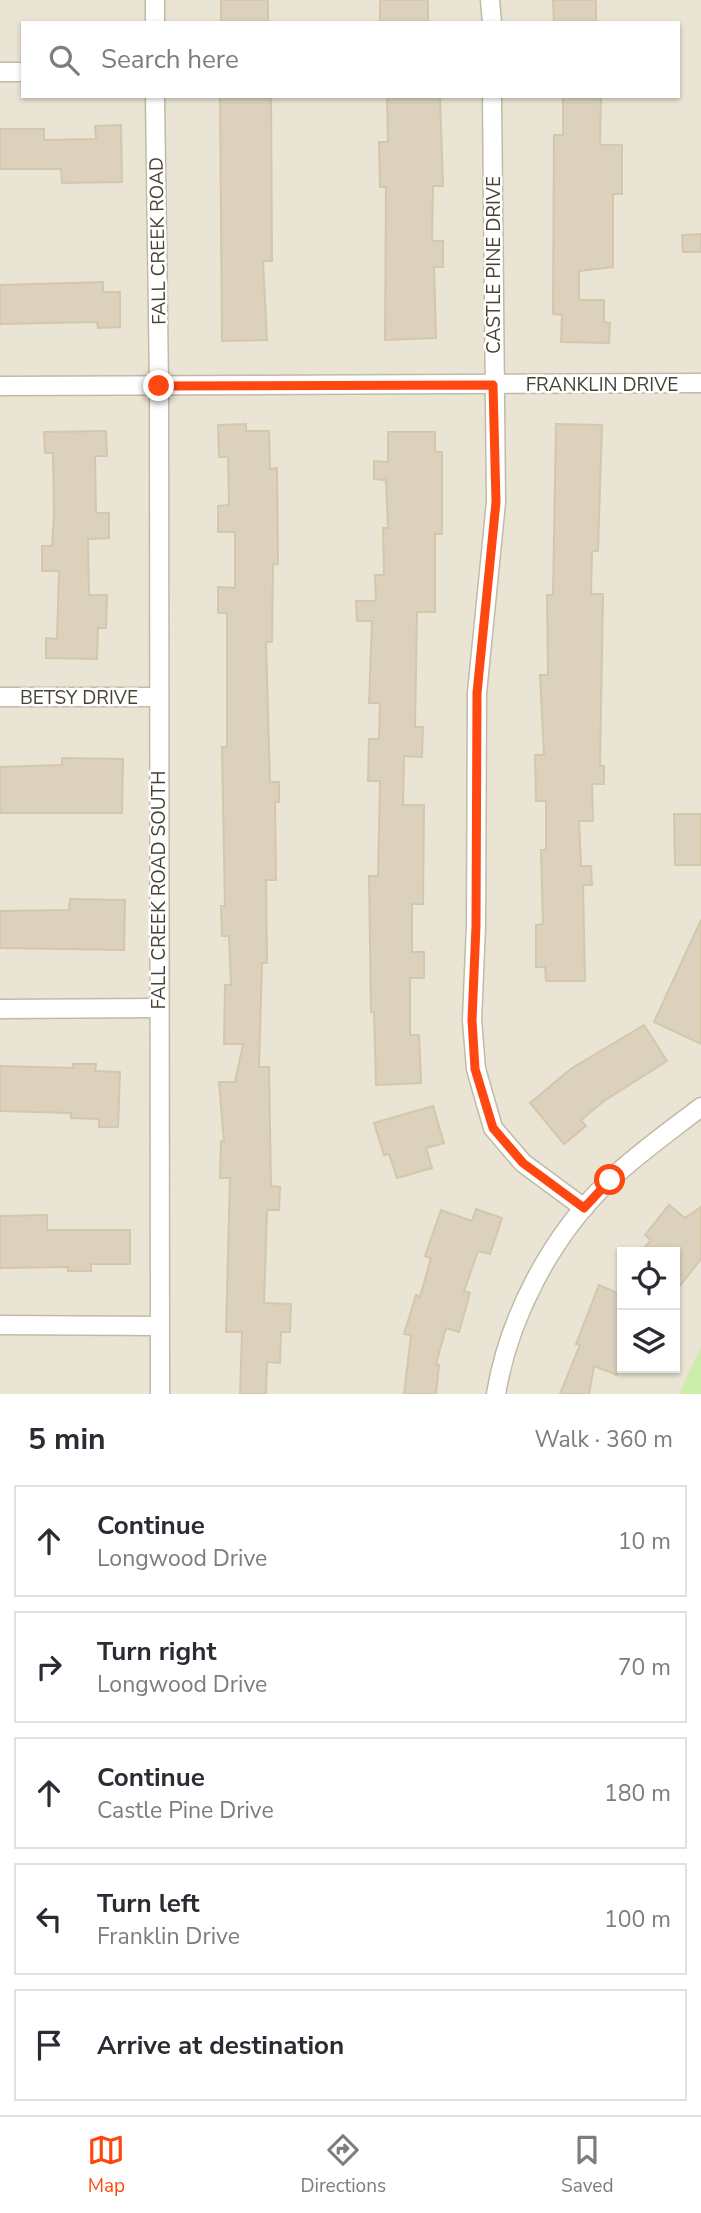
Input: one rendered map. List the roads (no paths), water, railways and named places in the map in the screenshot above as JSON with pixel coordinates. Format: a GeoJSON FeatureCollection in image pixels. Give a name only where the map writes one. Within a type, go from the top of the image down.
{"type":"FeatureCollection","features":[{"type":"Feature","properties":{"kind":"street"},"geometry":{"type":"LineString","coordinates":[[155,0],[155,21]]}},
{"type":"Feature","properties":{"kind":"street"},"geometry":{"type":"LineString","coordinates":[[491,0],[492,21]]}},
{"type":"Feature","properties":{"kind":"street"},"geometry":{"type":"LineString","coordinates":[[0,72],[21,72]]}},
{"type":"Feature","properties":{"kind":"street","name":"FALL CREEK ROAD"},"geometry":{"type":"LineString","coordinates":[[155,98],[159,386]]}},
{"type":"Feature","properties":{"kind":"street","name":"CASTLE PINE DRIVE"},"geometry":{"type":"LineString","coordinates":[[492,98],[496,502],[477,693],[476,926],[472,1020],[475,1069],[493,1128],[523,1163],[584,1208]]}},
{"type":"Feature","properties":{"kind":"street","name":"FRANKLIN DRIVE"},"geometry":{"type":"LineString","coordinates":[[0,386],[701,383]]}},
{"type":"Feature","properties":{"kind":"street","name":"FALL CREEK ROAD SOUTH"},"geometry":{"type":"LineString","coordinates":[[159,386],[160,1394]]}},
{"type":"Feature","properties":{"kind":"street","name":"BETSY DRIVE"},"geometry":{"type":"LineString","coordinates":[[0,697],[158,697]]}},
{"type":"Feature","properties":{"kind":"street"},"geometry":{"type":"LineString","coordinates":[[0,1009],[159,1008]]}},
{"type":"Feature","properties":{"kind":"street"},"geometry":{"type":"LineString","coordinates":[[496,1394],[524,1305],[552,1251],[584,1208],[610,1180],[701,1107]]}},
{"type":"Feature","properties":{"kind":"street"},"geometry":{"type":"LineString","coordinates":[[0,1325],[159,1326]]}}]}
